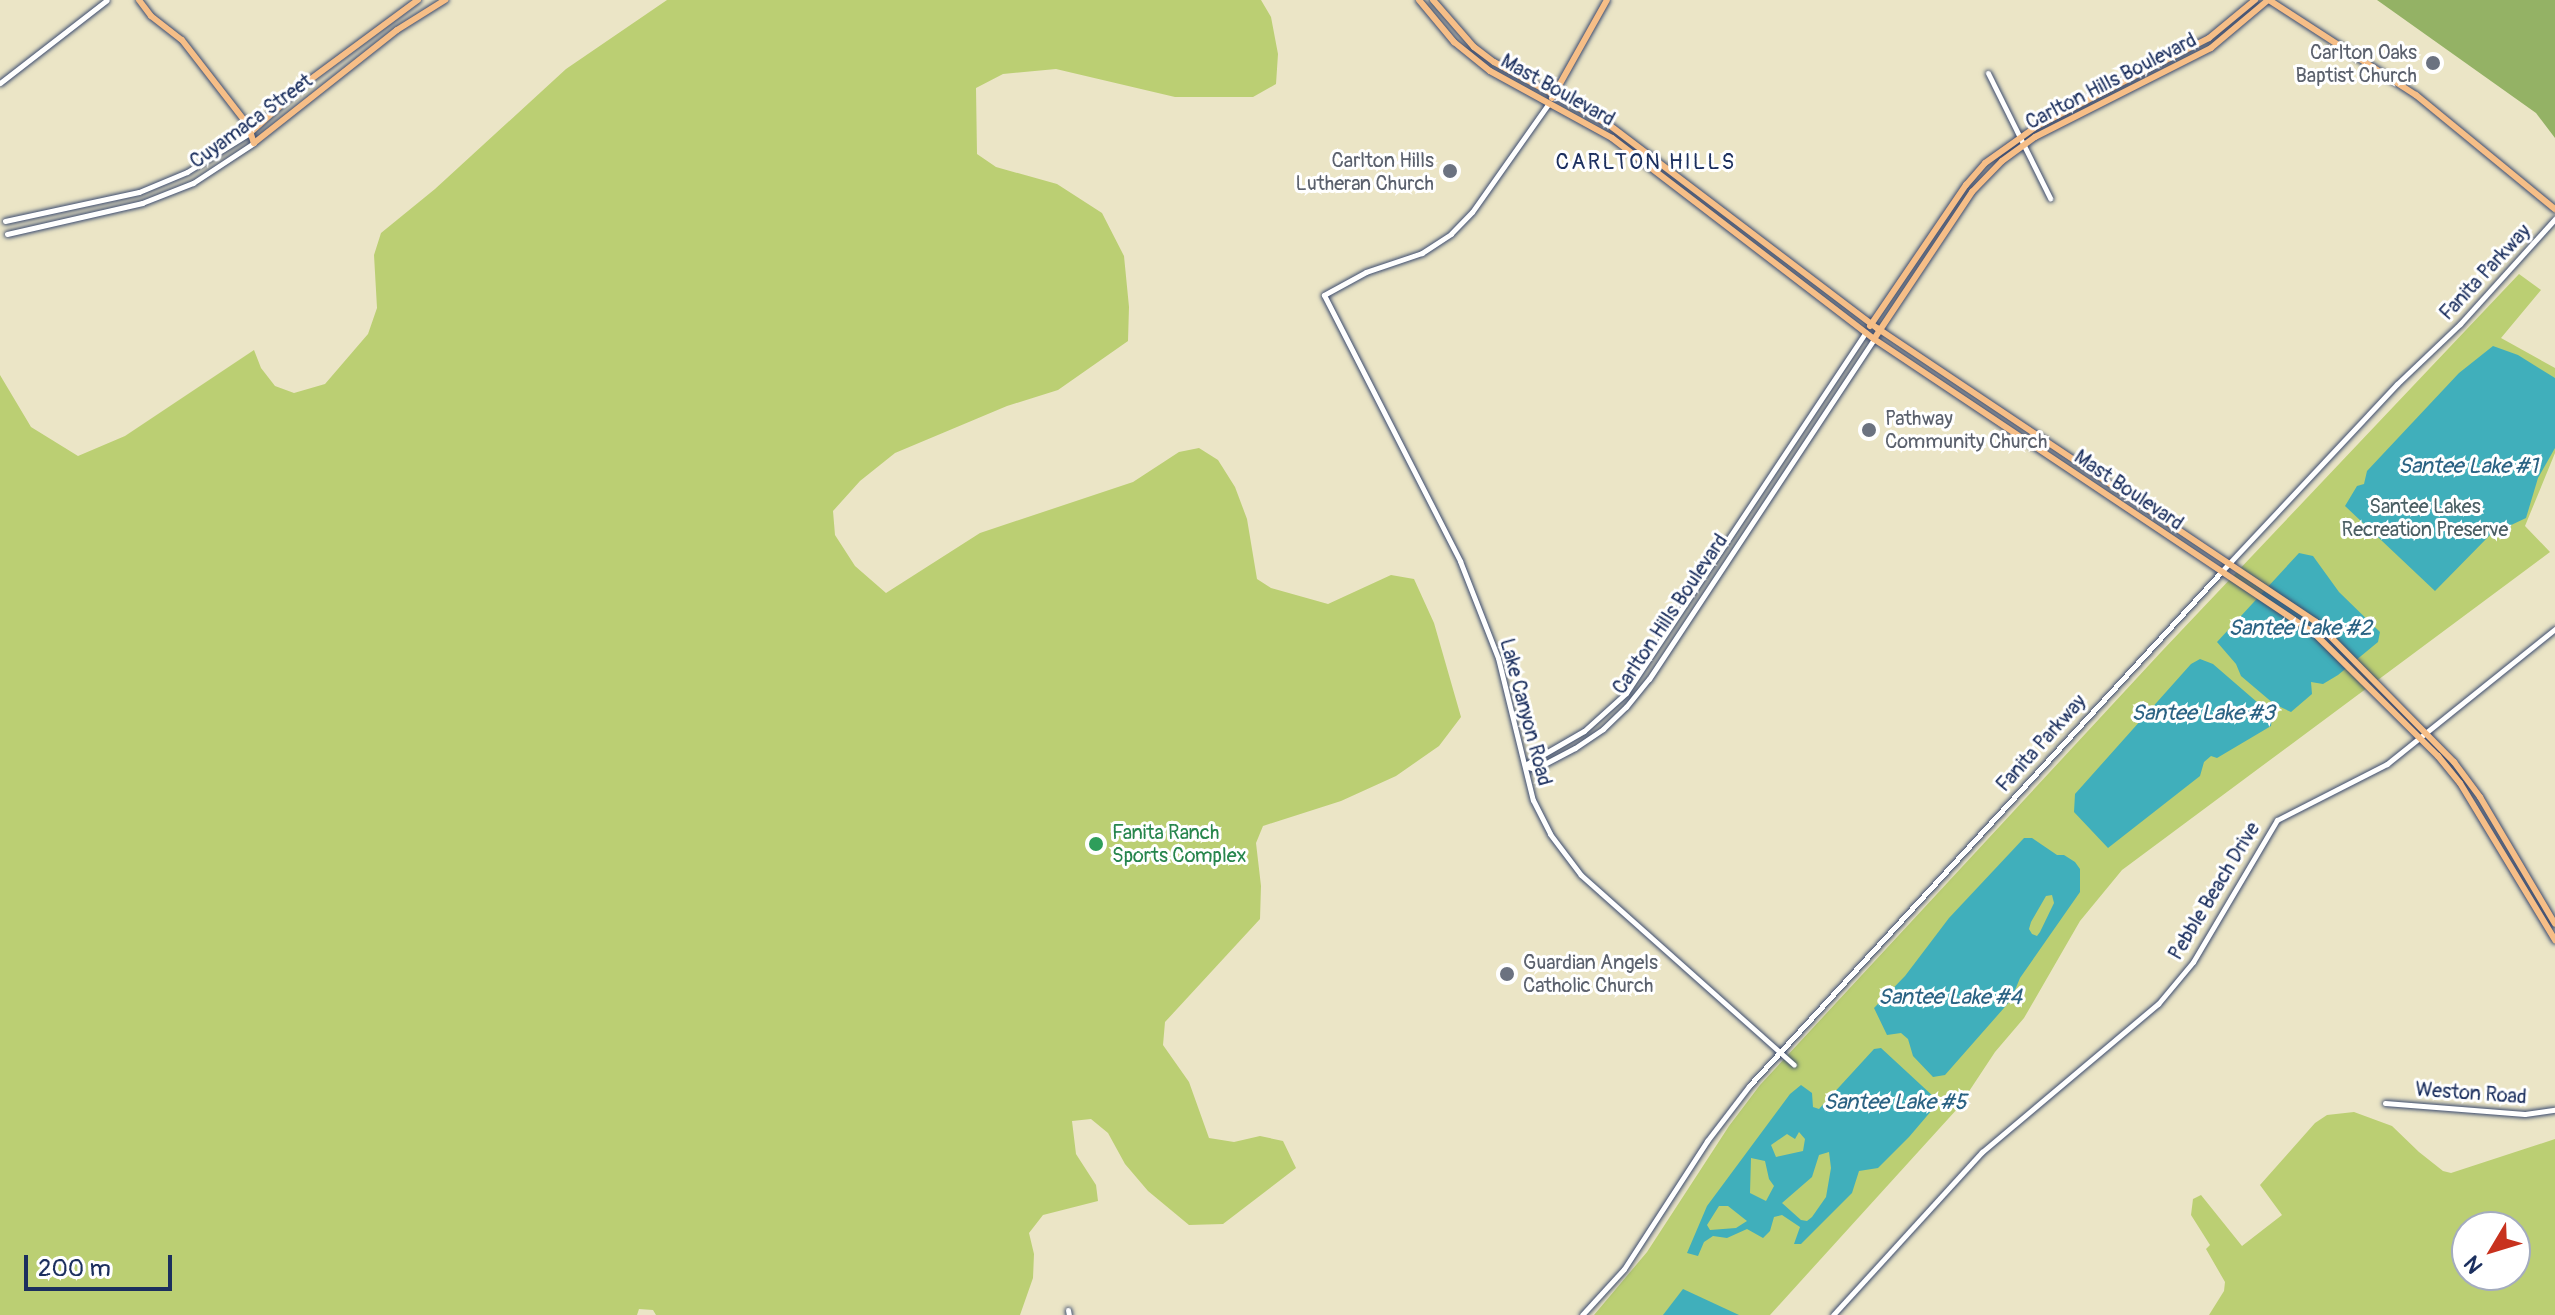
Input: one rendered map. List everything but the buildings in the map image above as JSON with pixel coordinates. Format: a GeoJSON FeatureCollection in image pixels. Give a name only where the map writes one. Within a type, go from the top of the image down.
{"type":"FeatureCollection","features":[{"type":"Feature","properties":{"kind":"main road"},"geometry":{"type":"LineString","coordinates":[[139,0],[151,16],[182,40],[251,132],[254,143]]}},
{"type":"Feature","properties":{"kind":"main road","name":"Cuyamaca Street"},"geometry":{"type":"LineString","coordinates":[[251,132],[307,82],[418,0]]}},
{"type":"Feature","properties":{"kind":"main road","name":"Cuyamaca Street"},"geometry":{"type":"LineString","coordinates":[[254,143],[397,30],[445,0]]}},
{"type":"Feature","properties":{"kind":"main road","name":"Mast Boulevard"},"geometry":{"type":"LineString","coordinates":[[1419,0],[1465,53],[1490,71],[1612,138],[1874,339],[2314,633],[2427,733],[2480,797],[2555,924]]}},
{"type":"Feature","properties":{"kind":"main road","name":"Mast Boulevard"},"geometry":{"type":"LineString","coordinates":[[1433,0],[1474,47],[1638,145],[1880,331],[2316,622],[2388,700],[2471,798],[2555,940]]}},
{"type":"Feature","properties":{"kind":"main road"},"geometry":{"type":"LineString","coordinates":[[1549,103],[1607,0]]}},
{"type":"Feature","properties":{"kind":"main road","name":"Carlton Hills Boulevard"},"geometry":{"type":"LineString","coordinates":[[1866,332],[1966,185],[1985,163],[2019,136],[2209,38],[2255,0]]}},
{"type":"Feature","properties":{"kind":"main road"},"geometry":{"type":"LineString","coordinates":[[2269,0],[2416,95],[2555,209]]}},
{"type":"Feature","properties":{"kind":"main road","name":"Carlton Hills Boulevard"},"geometry":{"type":"LineString","coordinates":[[1874,339],[1972,192],[2024,145],[2211,48],[2269,0]]}},
{"type":"Feature","properties":{"kind":"street"},"geometry":{"type":"LineString","coordinates":[[0,83],[107,0]]}},
{"type":"Feature","properties":{"kind":"street"},"geometry":{"type":"LineString","coordinates":[[1988,73],[2050,198]]}},
{"type":"Feature","properties":{"kind":"street","name":"Lake Canyon Road"},"geometry":{"type":"LineString","coordinates":[[1549,103],[1472,212],[1451,234],[1422,253],[1366,272],[1324,295],[1460,561],[1498,658],[1524,766],[1541,818],[1571,864],[1794,1065]]}},
{"type":"Feature","properties":{"kind":"street","name":"Cuyamaca Street"},"geometry":{"type":"LineString","coordinates":[[5,221],[139,192],[187,172],[251,132]]}},
{"type":"Feature","properties":{"kind":"street","name":"Cuyamaca Street"},"geometry":{"type":"LineString","coordinates":[[7,234],[142,203],[193,183],[254,143]]}},
{"type":"Feature","properties":{"kind":"street","name":"Fanita Parkway"},"geometry":{"type":"LineString","coordinates":[[1582,1315],[1632,1258],[1721,1120],[1780,1053],[2228,564],[2397,384],[2460,324],[2555,219]]}},
{"type":"Feature","properties":{"kind":"street","name":"Carlton Hills Boulevard"},"geometry":{"type":"LineString","coordinates":[[1524,766],[1584,731],[1626,693],[1866,332]]}},
{"type":"Feature","properties":{"kind":"street","name":"Carlton Hills Boulevard"},"geometry":{"type":"LineString","coordinates":[[1524,766],[1535,769],[1603,729],[1649,679],[1874,339]]}},
{"type":"Feature","properties":{"kind":"street","name":"Pebble Beach Drive"},"geometry":{"type":"LineString","coordinates":[[1833,1315],[1964,1170],[2163,999],[2193,962],[2277,820],[2387,764],[2555,629]]}},
{"type":"Feature","properties":{"kind":"street","name":"Weston Road"},"geometry":{"type":"LineString","coordinates":[[2385,1103],[2525,1114],[2555,1110]]}},
{"type":"Feature","properties":{"kind":"green space"},"geometry":{"type":"Polygon","coordinates":[[[667,0],[1261,0],[1271,17],[1278,54],[1276,84],[1253,97],[1175,97],[1056,69],[1003,74],[976,88],[977,154],[996,167],[1057,184],[1102,213],[1124,256],[1129,307],[1128,341],[1058,390],[1007,406],[895,453],[860,481],[833,511],[835,535],[855,566],[886,593],[980,533],[1133,482],[1179,452],[1199,448],[1218,460],[1235,487],[1247,519],[1257,579],[1271,588],[1328,604],[1391,575],[1414,579],[1434,623],[1461,717],[1439,746],[1396,776],[1341,801],[1263,826],[1256,843],[1261,886],[1260,919],[1165,1022],[1163,1045],[1189,1082],[1209,1138],[1234,1142],[1260,1136],[1283,1141],[1296,1168],[1223,1224],[1189,1225],[1148,1191],[1125,1164],[1108,1133],[1091,1119],[1072,1121],[1076,1154],[1096,1185],[1098,1201],[1043,1215],[1029,1233],[1034,1254],[1033,1278],[1020,1315],[656,1315],[653,1310],[639,1309],[637,1315],[0,1315],[0,375],[31,427],[78,456],[125,436],[254,350],[261,368],[275,386],[294,393],[325,384],[368,334],[377,308],[374,255],[381,233],[435,189],[566,69],[667,0]]]}},
{"type":"Feature","properties":{"kind":"green space"},"geometry":{"type":"Polygon","coordinates":[[[2377,0],[2555,0],[2555,138],[2536,113],[2377,0]]]}},
{"type":"Feature","properties":{"kind":"green space","name":"Santee Lakes Recreation Preserve"},"geometry":{"type":"Polygon","coordinates":[[[2519,274],[2541,290],[2501,338],[2555,368],[2555,453],[2525,526],[2550,552],[2122,870],[2080,921],[2024,1018],[1995,1052],[1958,1108],[1770,1315],[1594,1315],[1647,1252],[1729,1126],[1760,1085],[2162,651],[2519,274]]]}},
{"type":"Feature","properties":{"kind":"green space"},"geometry":{"type":"Polygon","coordinates":[[[2354,1112],[2392,1126],[2419,1152],[2443,1171],[2451,1173],[2555,1139],[2555,1315],[2209,1315],[2224,1291],[2225,1282],[2206,1249],[2210,1245],[2191,1215],[2193,1199],[2201,1195],[2242,1246],[2282,1215],[2260,1185],[2315,1123],[2327,1115],[2354,1112]]]}},
{"type":"Feature","properties":{"kind":"water","name":"Santee Lake #1"},"geometry":{"type":"Polygon","coordinates":[[[2493,346],[2518,355],[2555,378],[2555,448],[2538,478],[2526,518],[2490,535],[2435,591],[2345,506],[2357,486],[2364,484],[2367,471],[2459,373],[2493,346]]]}},
{"type":"Feature","properties":{"kind":"water","name":"Santee Lake #2"},"geometry":{"type":"Polygon","coordinates":[[[2299,553],[2313,556],[2339,592],[2380,632],[2378,642],[2338,675],[2323,684],[2311,682],[2312,694],[2291,712],[2274,704],[2241,676],[2236,664],[2217,642],[2299,553]]]}},
{"type":"Feature","properties":{"kind":"water","name":"Santee Lake #3"},"geometry":{"type":"Polygon","coordinates":[[[2200,659],[2213,664],[2265,709],[2272,717],[2271,726],[2217,758],[2211,756],[2204,762],[2200,776],[2108,848],[2074,812],[2075,794],[2191,664],[2200,659]]]}},
{"type":"Feature","properties":{"kind":"water","name":"Santee Lake #4"},"geometry":{"type":"Polygon","coordinates":[[[2024,838],[2032,838],[2057,855],[2064,855],[2080,869],[2080,892],[2020,978],[2011,1000],[1945,1075],[1933,1077],[1913,1056],[1908,1039],[1901,1033],[1887,1035],[1874,1008],[1905,976],[1949,918],[2024,838]],[[2052,895],[2046,896],[2031,922],[2029,929],[2032,934],[2037,936],[2040,932],[2054,903],[2052,895]]]}},
{"type":"Feature","properties":{"kind":"water","name":"Santee Lake #5"},"geometry":{"type":"Polygon","coordinates":[[[1881,1048],[1934,1097],[1932,1110],[1909,1137],[1878,1168],[1859,1171],[1852,1193],[1801,1244],[1794,1244],[1800,1227],[1782,1215],[1774,1217],[1770,1231],[1763,1238],[1747,1229],[1727,1238],[1713,1236],[1704,1242],[1698,1256],[1687,1253],[1707,1206],[1790,1094],[1801,1085],[1812,1093],[1813,1107],[1819,1109],[1874,1049],[1881,1048]],[[1799,1132],[1795,1139],[1787,1134],[1771,1145],[1776,1157],[1803,1151],[1805,1139],[1799,1132]],[[1829,1152],[1819,1155],[1812,1177],[1782,1203],[1801,1220],[1807,1221],[1812,1217],[1826,1197],[1831,1168],[1829,1152]],[[1751,1158],[1750,1193],[1766,1201],[1774,1186],[1765,1161],[1751,1158]],[[1719,1206],[1707,1225],[1710,1230],[1736,1228],[1747,1221],[1728,1206],[1719,1206]]]}},
{"type":"Feature","properties":{"kind":"water"},"geometry":{"type":"Polygon","coordinates":[[[1683,1289],[1739,1315],[1663,1315],[1683,1289]]]}},
{"type":"Feature","properties":{"kind":"place","name":"Carlton Oaks Baptist Church"},"geometry":{"type":"Point","coordinates":[2433,63]}},
{"type":"Feature","properties":{"kind":"place","name":"Carlton Hills Lutheran Church"},"geometry":{"type":"Point","coordinates":[1450,171]}},
{"type":"Feature","properties":{"kind":"place","name":"Pathway Community Church"},"geometry":{"type":"Point","coordinates":[1869,430]}},
{"type":"Feature","properties":{"kind":"place","name":"Fanita Ranch Sports Complex"},"geometry":{"type":"Point","coordinates":[1096,844]}},
{"type":"Feature","properties":{"kind":"place","name":"Guardian Angels Catholic Church"},"geometry":{"type":"Point","coordinates":[1507,974]}},
{"type":"Feature","properties":{"kind":"district","name":"CARLTON HILLS"},"geometry":{"type":"Point","coordinates":[1646,163]}}]}
